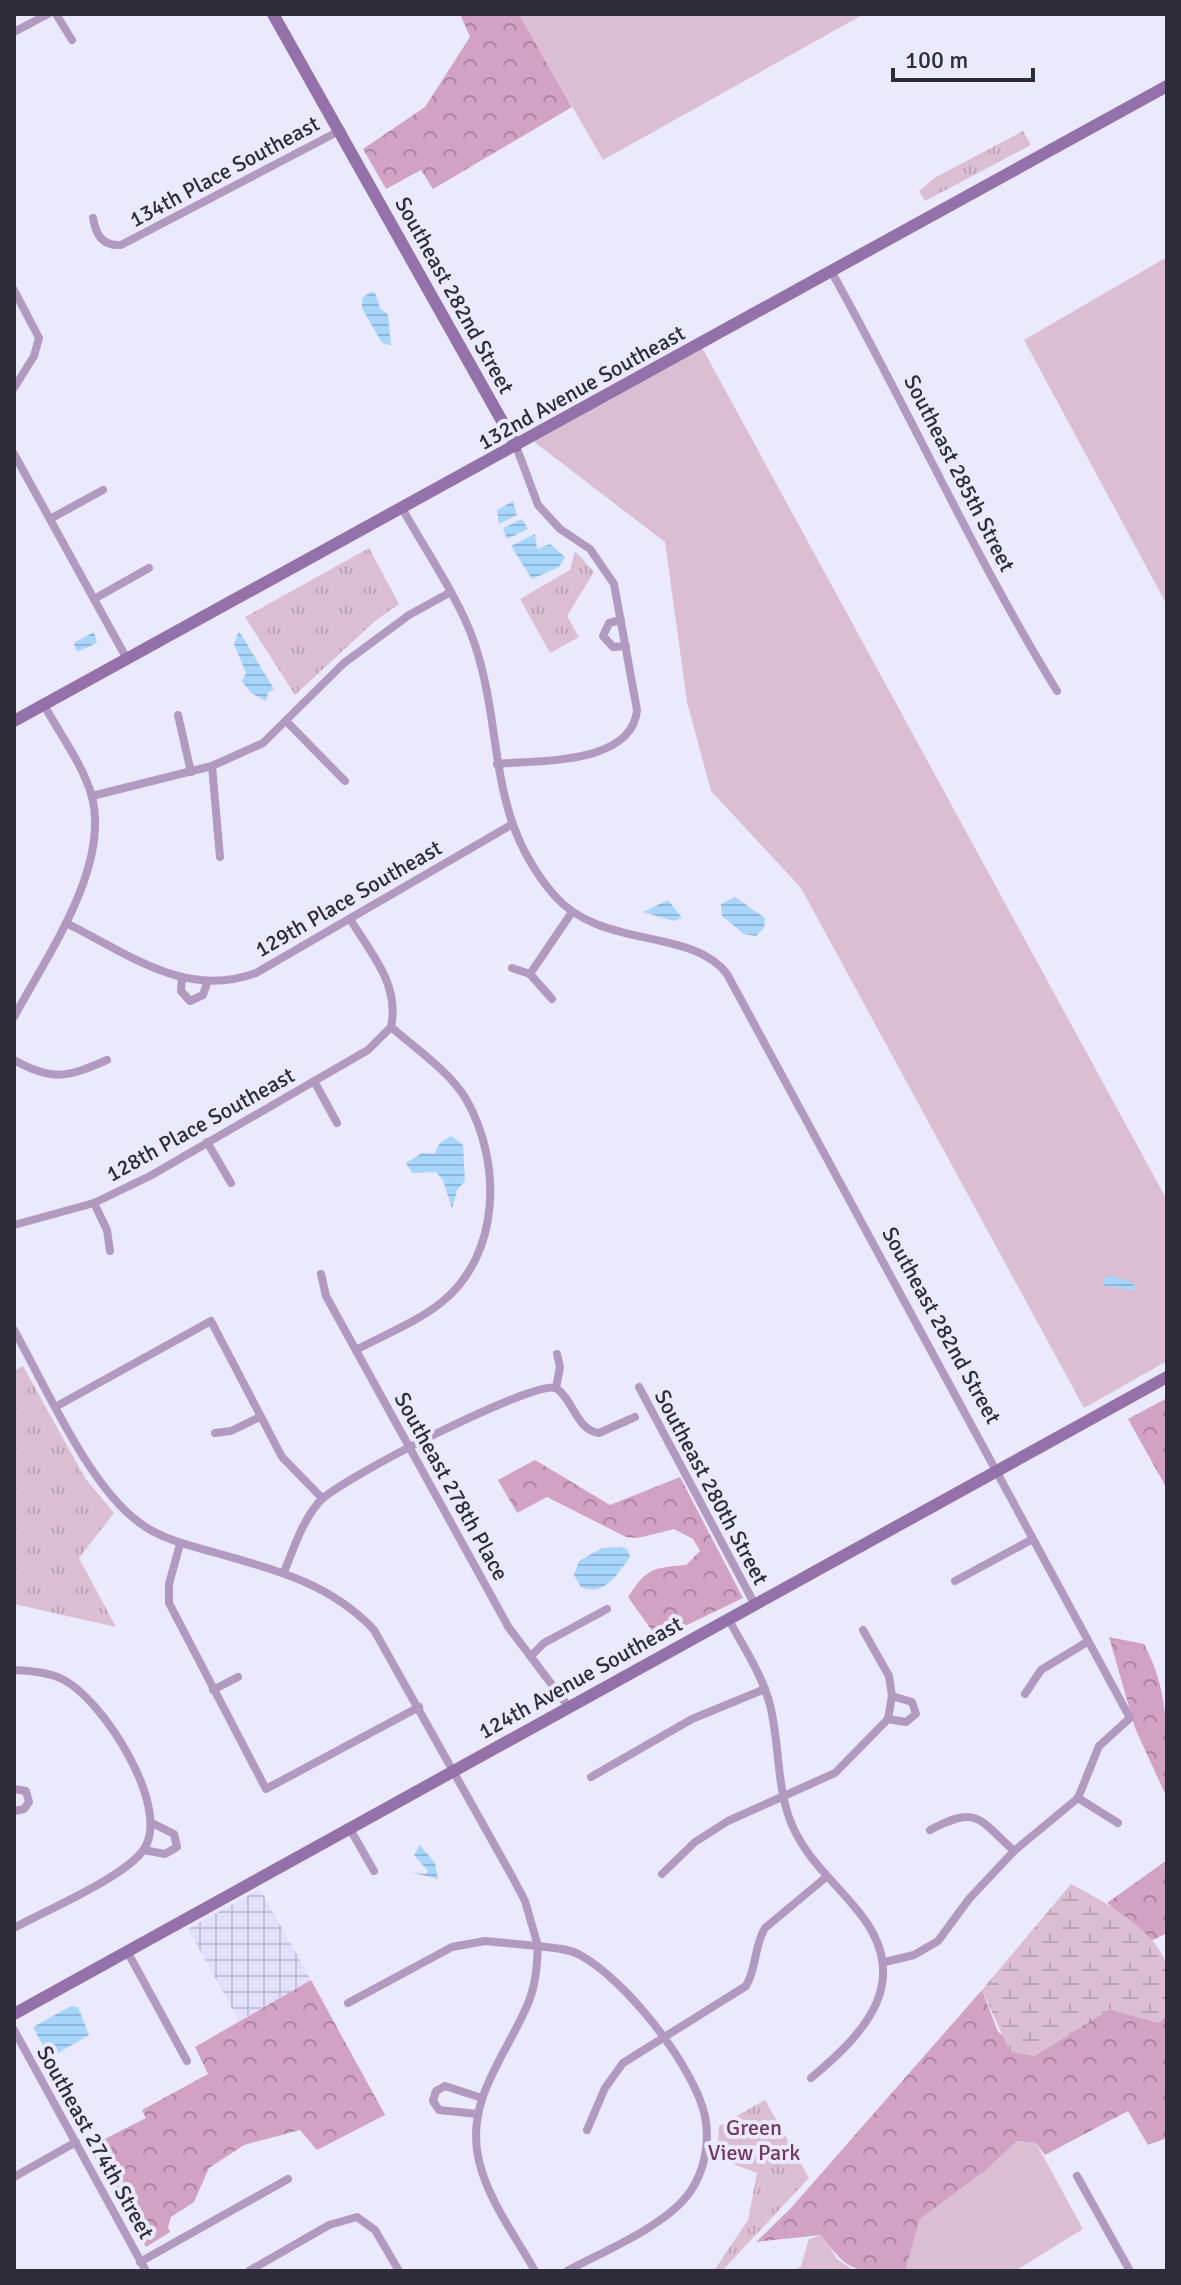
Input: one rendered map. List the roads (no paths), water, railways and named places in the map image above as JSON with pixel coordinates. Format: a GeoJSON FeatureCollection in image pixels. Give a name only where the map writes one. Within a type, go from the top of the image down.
{"type":"FeatureCollection","features":[{"type":"Feature","properties":{"kind":"street"},"geometry":{"type":"LineString","coordinates":[[14,32],[48,14]]}},
{"type":"Feature","properties":{"kind":"street"},"geometry":{"type":"LineString","coordinates":[[56,14],[72,40]]}},
{"type":"Feature","properties":{"kind":"street","name":"Southeast 282nd Street"},"geometry":{"type":"LineString","coordinates":[[273,14],[516,446],[538,505],[560,529],[590,549],[608,573],[626,646],[637,710],[636,724],[629,736],[604,750],[497,764]]}},
{"type":"Feature","properties":{"kind":"street","name":"132nd Avenue Southeast"},"geometry":{"type":"LineString","coordinates":[[14,721],[1167,86]]}},
{"type":"Feature","properties":{"kind":"street","name":"134th Place Southeast"},"geometry":{"type":"LineString","coordinates":[[93,218],[101,239],[121,245],[341,130]]}},
{"type":"Feature","properties":{"kind":"street","name":"Southeast 285th Street"},"geometry":{"type":"LineString","coordinates":[[831,271],[892,380],[1022,634],[1057,691]]}},
{"type":"Feature","properties":{"kind":"street"},"geometry":{"type":"LineString","coordinates":[[14,290],[39,338],[34,356],[14,388]]}},
{"type":"Feature","properties":{"kind":"street"},"geometry":{"type":"LineString","coordinates":[[14,454],[127,659]]}},
{"type":"Feature","properties":{"kind":"street"},"geometry":{"type":"LineString","coordinates":[[50,519],[103,490]]}},
{"type":"Feature","properties":{"kind":"street"},"geometry":{"type":"LineString","coordinates":[[402,508],[469,628],[480,660],[497,764],[511,825],[543,881],[572,912],[530,974]]}},
{"type":"Feature","properties":{"kind":"street"},"geometry":{"type":"LineString","coordinates":[[94,599],[149,568]]}},
{"type":"Feature","properties":{"kind":"street"},"geometry":{"type":"LineString","coordinates":[[92,796],[212,766],[263,743],[355,654],[409,615],[449,593]]}},
{"type":"Feature","properties":{"kind":"street"},"geometry":{"type":"LineString","coordinates":[[621,620],[609,623],[603,636],[613,647],[626,646]]}},
{"type":"Feature","properties":{"kind":"street"},"geometry":{"type":"LineString","coordinates":[[14,1017],[66,923],[95,837],[92,796],[44,705]]}},
{"type":"Feature","properties":{"kind":"street"},"geometry":{"type":"LineString","coordinates":[[178,715],[191,772]]}},
{"type":"Feature","properties":{"kind":"street"},"geometry":{"type":"LineString","coordinates":[[287,722],[345,781]]}},
{"type":"Feature","properties":{"kind":"street"},"geometry":{"type":"LineString","coordinates":[[212,766],[220,857]]}},
{"type":"Feature","properties":{"kind":"street","name":"129th Place Southeast"},"geometry":{"type":"LineString","coordinates":[[182,978],[181,991],[190,1001],[203,995],[202,982],[222,983],[256,973],[511,825]]}},
{"type":"Feature","properties":{"kind":"street","name":"Southeast 282nd Street"},"geometry":{"type":"LineString","coordinates":[[572,912],[609,930],[710,956],[727,974],[1130,1718],[1099,1746],[1078,1798]]}},
{"type":"Feature","properties":{"kind":"street"},"geometry":{"type":"LineString","coordinates":[[350,919],[389,982],[395,998],[391,1027],[465,1097],[489,1164],[489,1215],[485,1237],[464,1278],[440,1304],[356,1350]]}},
{"type":"Feature","properties":{"kind":"street"},"geometry":{"type":"LineString","coordinates":[[66,923],[182,978],[202,982]]}},
{"type":"Feature","properties":{"kind":"street"},"geometry":{"type":"LineString","coordinates":[[512,968],[530,974],[552,999]]}},
{"type":"Feature","properties":{"kind":"street"},"geometry":{"type":"LineString","coordinates":[[14,992],[24,999]]}},
{"type":"Feature","properties":{"kind":"street","name":"128th Place Southeast"},"geometry":{"type":"LineString","coordinates":[[14,1225],[94,1203],[150,1176],[368,1050],[391,1027]]}},
{"type":"Feature","properties":{"kind":"street"},"geometry":{"type":"LineString","coordinates":[[14,1060],[36,1073],[53,1076],[73,1075],[107,1060]]}},
{"type":"Feature","properties":{"kind":"street"},"geometry":{"type":"LineString","coordinates":[[314,1081],[337,1123]]}},
{"type":"Feature","properties":{"kind":"street"},"geometry":{"type":"LineString","coordinates":[[207,1142],[231,1183]]}},
{"type":"Feature","properties":{"kind":"street"},"geometry":{"type":"LineString","coordinates":[[94,1203],[107,1230],[110,1251]]}},
{"type":"Feature","properties":{"kind":"street","name":"Southeast 278th Place"},"geometry":{"type":"LineString","coordinates":[[321,1274],[326,1296],[509,1628],[568,1706]]}},
{"type":"Feature","properties":{"kind":"street"},"geometry":{"type":"LineString","coordinates":[[57,1406],[211,1321],[282,1457],[322,1498]]}},
{"type":"Feature","properties":{"kind":"street"},"geometry":{"type":"LineString","coordinates":[[14,1330],[94,1472],[115,1500],[140,1523],[180,1544],[284,1572],[335,1595],[374,1630],[419,1707],[525,1901],[538,1946],[530,1997],[482,2098],[475,2136],[486,2181],[535,2271]]}},
{"type":"Feature","properties":{"kind":"street"},"geometry":{"type":"LineString","coordinates":[[557,1354],[560,1367],[556,1388],[592,1433],[607,1432],[635,1417]]}},
{"type":"Feature","properties":{"kind":"street","name":"124th Avenue Southeast"},"geometry":{"type":"LineString","coordinates":[[14,2014],[1167,1377]]}},
{"type":"Feature","properties":{"kind":"street","name":"Southeast 280th Street"},"geometry":{"type":"LineString","coordinates":[[639,1387],[754,1603]]}},
{"type":"Feature","properties":{"kind":"street"},"geometry":{"type":"LineString","coordinates":[[284,1572],[299,1534],[322,1498],[475,1414],[542,1388],[556,1388]]}},
{"type":"Feature","properties":{"kind":"street"},"geometry":{"type":"LineString","coordinates":[[215,1433],[231,1431],[260,1417]]}},
{"type":"Feature","properties":{"kind":"street"},"geometry":{"type":"LineString","coordinates":[[955,1581],[1031,1540]]}},
{"type":"Feature","properties":{"kind":"street"},"geometry":{"type":"LineString","coordinates":[[180,1544],[169,1584],[169,1603],[266,1789],[419,1707]]}},
{"type":"Feature","properties":{"kind":"street"},"geometry":{"type":"LineString","coordinates":[[531,1656],[544,1643],[607,1609]]}},
{"type":"Feature","properties":{"kind":"street"},"geometry":{"type":"LineString","coordinates":[[728,1618],[765,1689],[791,1823],[825,1878],[870,1927],[885,1962],[882,1985],[864,2027],[811,2078]]}},
{"type":"Feature","properties":{"kind":"street"},"geometry":{"type":"LineString","coordinates":[[662,1874],[695,1842],[728,1821],[835,1773],[888,1719],[892,1696],[889,1676],[863,1630]]}},
{"type":"Feature","properties":{"kind":"street"},"geometry":{"type":"LineString","coordinates":[[1025,1694],[1041,1670],[1087,1642]]}},
{"type":"Feature","properties":{"kind":"street"},"geometry":{"type":"LineString","coordinates":[[14,1670],[62,1679],[77,1689],[107,1721],[145,1790],[152,1823],[144,1850],[122,1870],[14,1928]]}},
{"type":"Feature","properties":{"kind":"street"},"geometry":{"type":"LineString","coordinates":[[213,1690],[238,1677]]}},
{"type":"Feature","properties":{"kind":"street"},"geometry":{"type":"LineString","coordinates":[[591,1777],[692,1719],[765,1689]]}},
{"type":"Feature","properties":{"kind":"street"},"geometry":{"type":"LineString","coordinates":[[888,1719],[906,1722],[916,1714],[912,1702],[892,1696]]}},
{"type":"Feature","properties":{"kind":"street"},"geometry":{"type":"LineString","coordinates":[[14,1789],[26,1791],[29,1802],[24,1809],[14,1811]]}},
{"type":"Feature","properties":{"kind":"street"},"geometry":{"type":"LineString","coordinates":[[885,1962],[914,1955],[938,1941],[969,1899],[1014,1851],[1078,1798],[1118,1823]]}},
{"type":"Feature","properties":{"kind":"street"},"geometry":{"type":"LineString","coordinates":[[930,1830],[966,1815],[976,1818],[1014,1851]]}},
{"type":"Feature","properties":{"kind":"street"},"geometry":{"type":"LineString","coordinates":[[144,1850],[165,1854],[177,1847],[174,1834],[152,1823]]}},
{"type":"Feature","properties":{"kind":"street"},"geometry":{"type":"LineString","coordinates":[[350,1829],[374,1871]]}},
{"type":"Feature","properties":{"kind":"street"},"geometry":{"type":"LineString","coordinates":[[587,2130],[615,2072],[634,2054],[746,1986],[755,1971],[760,1936],[765,1928],[825,1878]]}},
{"type":"Feature","properties":{"kind":"street"},"geometry":{"type":"LineString","coordinates":[[348,2003],[452,1947],[485,1941],[577,1953],[592,1962],[647,2014],[700,2101],[705,2117],[705,2160],[689,2193],[663,2217],[567,2271]]}},
{"type":"Feature","properties":{"kind":"street"},"geometry":{"type":"LineString","coordinates":[[127,1951],[187,2061]]}},
{"type":"Feature","properties":{"kind":"street","name":"Southeast 274th Street"},"geometry":{"type":"LineString","coordinates":[[14,2030],[141,2268]]}},
{"type":"Feature","properties":{"kind":"street"},"geometry":{"type":"LineString","coordinates":[[477,2114],[437,2109],[433,2101],[436,2091],[445,2086],[482,2098]]}},
{"type":"Feature","properties":{"kind":"street"},"geometry":{"type":"LineString","coordinates":[[14,2177],[76,2142]]}},
{"type":"Feature","properties":{"kind":"street"},"geometry":{"type":"LineString","coordinates":[[1077,2176],[1130,2271]]}},
{"type":"Feature","properties":{"kind":"street"},"geometry":{"type":"LineString","coordinates":[[141,2268],[288,2179]]}},
{"type":"Feature","properties":{"kind":"street"},"geometry":{"type":"LineString","coordinates":[[249,2271],[329,2225],[357,2217],[375,2230],[399,2271]]}},
{"type":"Feature","properties":{"kind":"water"},"geometry":{"type":"Polygon","coordinates":[[[375,293],[380,308],[388,315],[391,345],[382,343],[362,308],[362,298],[375,293]]]}},
{"type":"Feature","properties":{"kind":"water"},"geometry":{"type":"Polygon","coordinates":[[[513,501],[517,515],[499,524],[497,510],[513,501]]]}},
{"type":"Feature","properties":{"kind":"water"},"geometry":{"type":"Polygon","coordinates":[[[522,519],[528,529],[507,539],[503,528],[522,519]]]}},
{"type":"Feature","properties":{"kind":"water"},"geometry":{"type":"Polygon","coordinates":[[[535,534],[537,549],[550,544],[565,557],[559,567],[532,579],[511,546],[535,534]]]}},
{"type":"Feature","properties":{"kind":"water"},"geometry":{"type":"Polygon","coordinates":[[[239,631],[274,689],[268,693],[266,701],[251,693],[242,681],[246,673],[234,644],[239,631]]]}},
{"type":"Feature","properties":{"kind":"water"},"geometry":{"type":"Polygon","coordinates":[[[94,632],[97,643],[77,652],[74,643],[94,632]]]}},
{"type":"Feature","properties":{"kind":"water"},"geometry":{"type":"Polygon","coordinates":[[[735,897],[765,918],[764,928],[756,936],[744,934],[722,916],[721,904],[735,897]]]}},
{"type":"Feature","properties":{"kind":"water"},"geometry":{"type":"Polygon","coordinates":[[[668,900],[682,918],[674,921],[643,912],[668,900]]]}},
{"type":"Feature","properties":{"kind":"water"},"geometry":{"type":"Polygon","coordinates":[[[451,1136],[463,1145],[465,1181],[457,1190],[452,1209],[443,1180],[436,1172],[412,1173],[406,1163],[422,1153],[434,1154],[440,1143],[451,1136]]]}},
{"type":"Feature","properties":{"kind":"water"},"geometry":{"type":"Polygon","coordinates":[[[1109,1275],[1133,1283],[1136,1291],[1104,1286],[1103,1280],[1109,1275]]]}},
{"type":"Feature","properties":{"kind":"water"},"geometry":{"type":"Polygon","coordinates":[[[602,1548],[627,1549],[630,1557],[610,1582],[597,1589],[581,1587],[574,1575],[579,1561],[602,1548]]]}},
{"type":"Feature","properties":{"kind":"water"},"geometry":{"type":"Polygon","coordinates":[[[420,1845],[435,1863],[438,1879],[410,1872],[426,1874],[428,1871],[414,1855],[420,1845]]]}},
{"type":"Feature","properties":{"kind":"water"},"geometry":{"type":"Polygon","coordinates":[[[71,2006],[78,2007],[89,2035],[53,2056],[45,2049],[33,2027],[71,2006]]]}},
{"type":"Feature","properties":{"kind":"park label","name":"Green View Park"},"geometry":{"type":"Point","coordinates":[754,2140]}}]}
